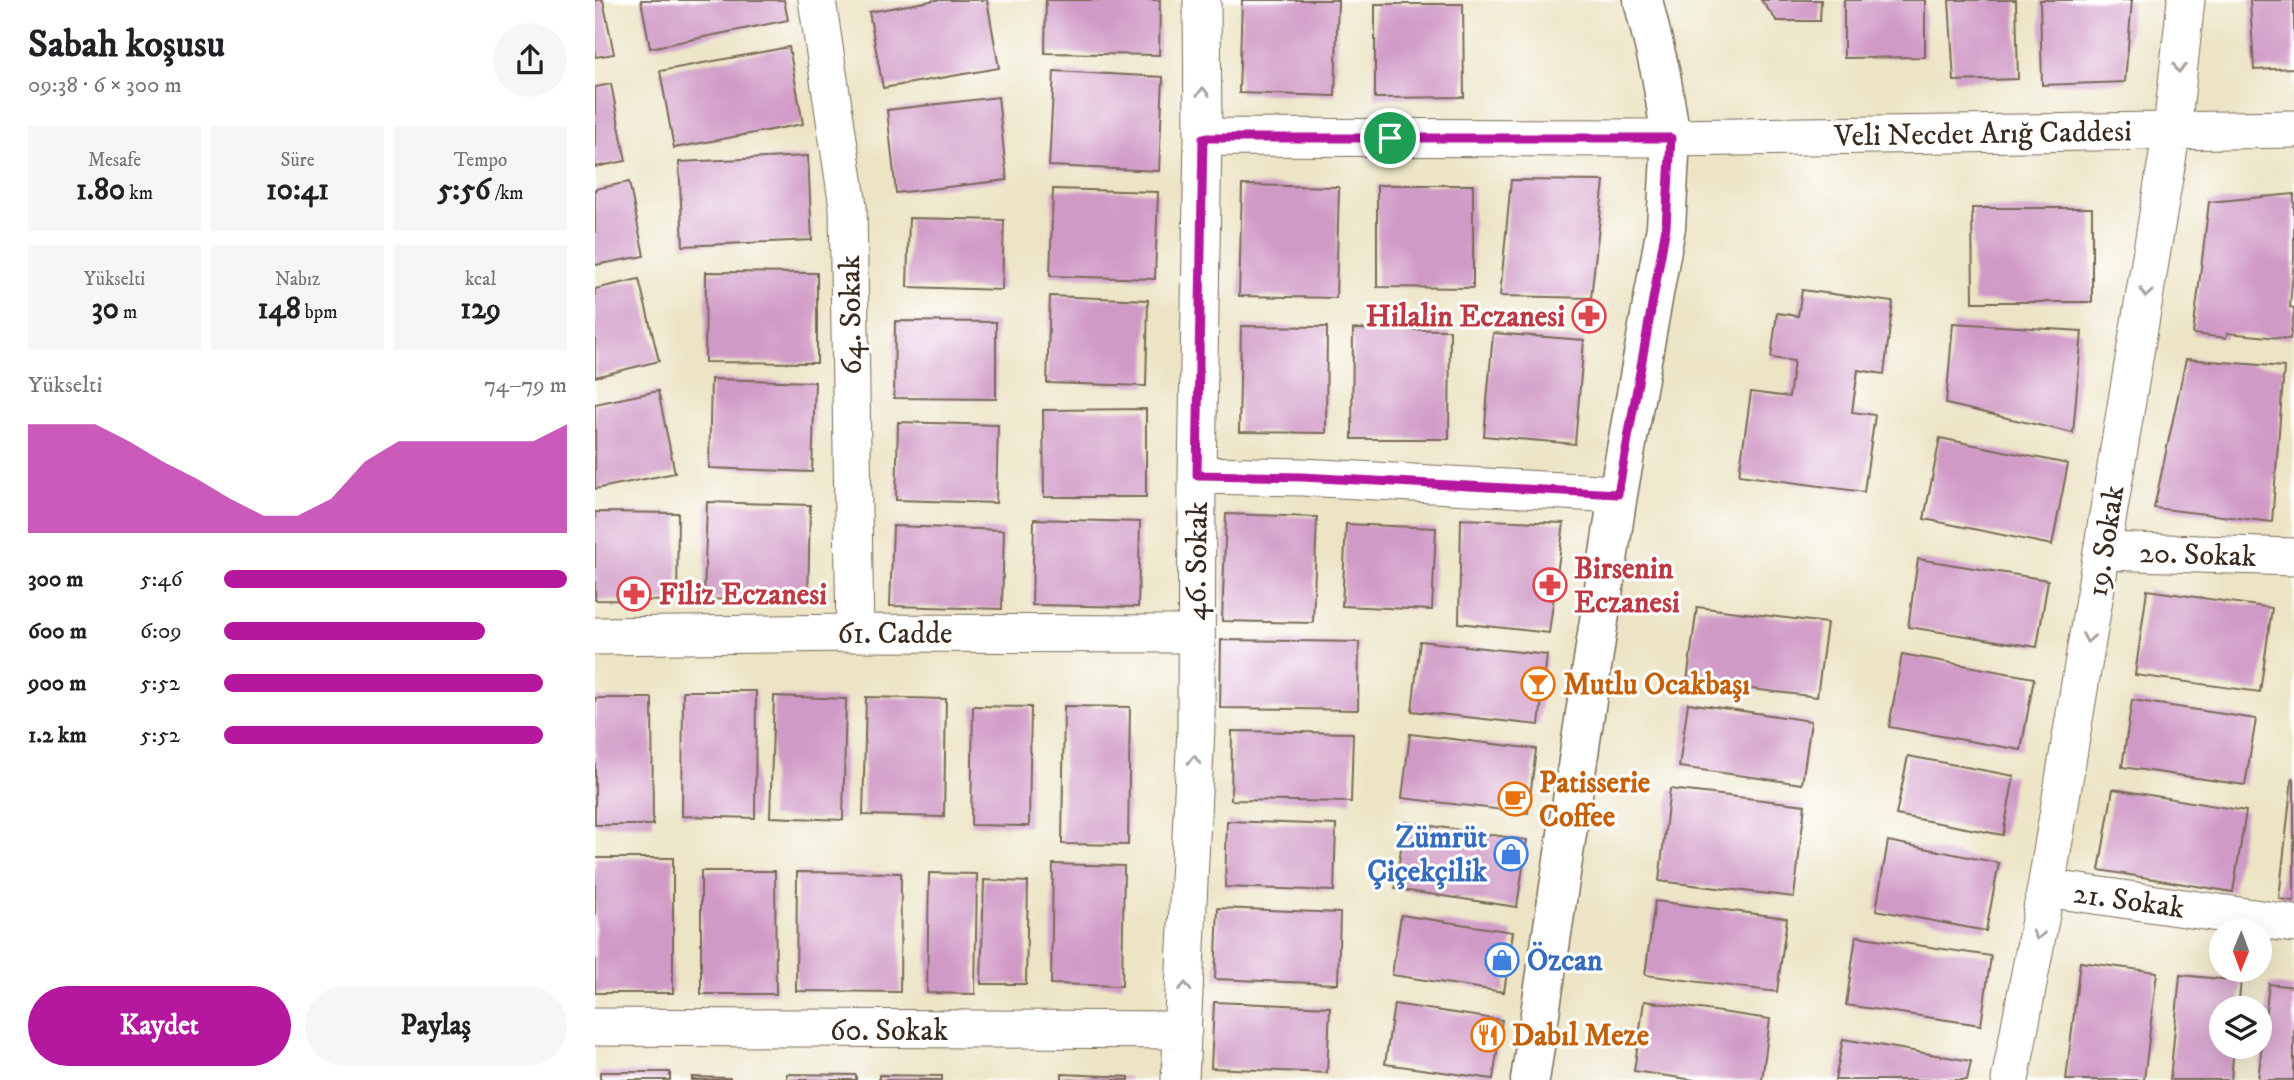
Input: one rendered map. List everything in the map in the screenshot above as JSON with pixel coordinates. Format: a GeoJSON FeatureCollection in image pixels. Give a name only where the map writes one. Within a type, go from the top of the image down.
{"type":"FeatureCollection","features":[{"type":"Feature","properties":{"kind":"main road"},"geometry":{"type":"LineString","coordinates":[[1530,1080],[1618,494],[1666,227],[1671,138],[1661,75],[1643,0]]}},
{"type":"Feature","properties":{"kind":"street","name":"64. Sokak"},"geometry":{"type":"LineString","coordinates":[[817,0],[848,206],[855,633]]}},
{"type":"Feature","properties":{"kind":"street","name":"46. Sokak"},"geometry":{"type":"LineString","coordinates":[[1180,1080],[1196,727],[1195,634],[1203,138],[1202,0]]}},
{"type":"Feature","properties":{"kind":"street","name":"19. Sokak"},"geometry":{"type":"LineString","coordinates":[[2010,1080],[2046,888],[2172,130],[2186,0]]}},
{"type":"Feature","properties":{"kind":"street","name":"Veli Necdet Arığ Caddesi"},"geometry":{"type":"LineString","coordinates":[[1203,138],[1671,138],[2294,129]]}},
{"type":"Feature","properties":{"kind":"street"},"geometry":{"type":"LineString","coordinates":[[1197,475],[1302,477],[1618,494]]}},
{"type":"Feature","properties":{"kind":"street","name":"20. Sokak"},"geometry":{"type":"LineString","coordinates":[[2103,551],[2294,557]]}},
{"type":"Feature","properties":{"kind":"street","name":"61. Cadde"},"geometry":{"type":"LineString","coordinates":[[595,636],[855,633],[1195,634]]}},
{"type":"Feature","properties":{"kind":"street","name":"21. Sokak"},"geometry":{"type":"LineString","coordinates":[[2046,888],[2294,924]]}},
{"type":"Feature","properties":{"kind":"street","name":"60. Sokak"},"geometry":{"type":"LineString","coordinates":[[595,1027],[1183,1030]]}},
{"type":"Feature","properties":{"kind":"building"},"geometry":{"type":"Polygon","coordinates":[[[595,0],[603,0],[614,54],[595,57],[595,0]]]}},
{"type":"Feature","properties":{"kind":"building"},"geometry":{"type":"Polygon","coordinates":[[[641,0],[784,0],[788,20],[650,48],[641,0]]]}},
{"type":"Feature","properties":{"kind":"building"},"geometry":{"type":"Polygon","coordinates":[[[936,0],[987,0],[999,68],[883,88],[869,12],[936,0]]]}},
{"type":"Feature","properties":{"kind":"building"},"geometry":{"type":"Polygon","coordinates":[[[1046,0],[1160,0],[1159,55],[1045,53],[1046,0]]]}},
{"type":"Feature","properties":{"kind":"building"},"geometry":{"type":"Polygon","coordinates":[[[1242,0],[1338,0],[1335,96],[1239,93],[1242,0]]]}},
{"type":"Feature","properties":{"kind":"building"},"geometry":{"type":"Polygon","coordinates":[[[1761,0],[1821,0],[1820,21],[1777,21],[1761,0]]]}},
{"type":"Feature","properties":{"kind":"building"},"geometry":{"type":"Polygon","coordinates":[[[1844,0],[1925,0],[1925,57],[1844,58],[1844,0]]]}},
{"type":"Feature","properties":{"kind":"building"},"geometry":{"type":"Polygon","coordinates":[[[1949,0],[2016,0],[2018,79],[1954,81],[1949,0]]]}},
{"type":"Feature","properties":{"kind":"building"},"geometry":{"type":"Polygon","coordinates":[[[2040,0],[2132,0],[2125,82],[2042,85],[2040,0]]]}},
{"type":"Feature","properties":{"kind":"building"},"geometry":{"type":"Polygon","coordinates":[[[2250,0],[2294,0],[2294,68],[2254,70],[2250,0]]]}},
{"type":"Feature","properties":{"kind":"building"},"geometry":{"type":"Polygon","coordinates":[[[1375,4],[1463,4],[1464,97],[1375,98],[1375,4]]]}},
{"type":"Feature","properties":{"kind":"building"},"geometry":{"type":"Polygon","coordinates":[[[789,47],[803,124],[674,148],[660,71],[789,47]]]}},
{"type":"Feature","properties":{"kind":"building"},"geometry":{"type":"Polygon","coordinates":[[[1054,71],[1163,77],[1159,171],[1049,166],[1054,71]]]}},
{"type":"Feature","properties":{"kind":"building"},"geometry":{"type":"Polygon","coordinates":[[[611,84],[626,161],[595,167],[595,87],[611,84]]]}},
{"type":"Feature","properties":{"kind":"building"},"geometry":{"type":"Polygon","coordinates":[[[998,97],[1007,180],[896,193],[887,110],[998,97]]]}},
{"type":"Feature","properties":{"kind":"building"},"geometry":{"type":"Polygon","coordinates":[[[808,156],[812,240],[683,246],[679,162],[808,156]]]}},
{"type":"Feature","properties":{"kind":"building"},"geometry":{"type":"Polygon","coordinates":[[[1511,180],[1604,181],[1591,298],[1500,296],[1511,180]]]}},
{"type":"Feature","properties":{"kind":"building"},"geometry":{"type":"Polygon","coordinates":[[[629,182],[644,256],[595,265],[595,189],[629,182]]]}},
{"type":"Feature","properties":{"kind":"building"},"geometry":{"type":"Polygon","coordinates":[[[1242,185],[1339,187],[1336,298],[1239,296],[1242,185]]]}},
{"type":"Feature","properties":{"kind":"building"},"geometry":{"type":"Polygon","coordinates":[[[1377,185],[1473,185],[1473,288],[1377,287],[1377,185]]]}},
{"type":"Feature","properties":{"kind":"building"},"geometry":{"type":"Polygon","coordinates":[[[1053,189],[1158,192],[1155,279],[1050,276],[1053,189]]]}},
{"type":"Feature","properties":{"kind":"building"},"geometry":{"type":"Polygon","coordinates":[[[2294,194],[2294,259],[2290,307],[2294,308],[2294,312],[2290,339],[2227,333],[2226,338],[2193,334],[2209,202],[2294,194]]]}},
{"type":"Feature","properties":{"kind":"building"},"geometry":{"type":"Polygon","coordinates":[[[1972,208],[2092,208],[2092,302],[1973,302],[1972,208]]]}},
{"type":"Feature","properties":{"kind":"building"},"geometry":{"type":"Polygon","coordinates":[[[909,218],[1004,220],[1002,290],[907,287],[909,218]]]}},
{"type":"Feature","properties":{"kind":"building"},"geometry":{"type":"Polygon","coordinates":[[[706,272],[817,273],[817,363],[705,362],[706,272]]]}},
{"type":"Feature","properties":{"kind":"building"},"geometry":{"type":"Polygon","coordinates":[[[639,279],[659,361],[595,377],[595,289],[639,279]]]}},
{"type":"Feature","properties":{"kind":"building"},"geometry":{"type":"Polygon","coordinates":[[[1802,290],[1893,302],[1884,374],[1858,370],[1852,412],[1875,415],[1864,492],[1739,475],[1751,392],[1789,397],[1794,361],[1771,358],[1777,313],[1798,316],[1802,290]]]}},
{"type":"Feature","properties":{"kind":"building"},"geometry":{"type":"Polygon","coordinates":[[[1050,296],[1148,300],[1146,386],[1047,383],[1050,296]]]}},
{"type":"Feature","properties":{"kind":"building"},"geometry":{"type":"Polygon","coordinates":[[[895,321],[996,322],[996,399],[894,398],[895,321]]]}},
{"type":"Feature","properties":{"kind":"building"},"geometry":{"type":"Polygon","coordinates":[[[1953,323],[2082,331],[2073,433],[1946,404],[1953,323]]]}},
{"type":"Feature","properties":{"kind":"building"},"geometry":{"type":"Polygon","coordinates":[[[1241,326],[1327,327],[1326,433],[1239,432],[1241,326]]]}},
{"type":"Feature","properties":{"kind":"building"},"geometry":{"type":"Polygon","coordinates":[[[1353,329],[1450,330],[1449,439],[1352,439],[1353,329]]]}},
{"type":"Feature","properties":{"kind":"building"},"geometry":{"type":"Polygon","coordinates":[[[1493,333],[1584,340],[1575,444],[1484,436],[1493,333]]]}},
{"type":"Feature","properties":{"kind":"building"},"geometry":{"type":"Polygon","coordinates":[[[2186,359],[2284,367],[2272,522],[2154,508],[2186,359]]]}},
{"type":"Feature","properties":{"kind":"building"},"geometry":{"type":"Polygon","coordinates":[[[711,379],[815,382],[812,472],[709,468],[711,379]]]}},
{"type":"Feature","properties":{"kind":"building"},"geometry":{"type":"Polygon","coordinates":[[[658,391],[675,473],[595,489],[595,404],[658,391]]]}},
{"type":"Feature","properties":{"kind":"building"},"geometry":{"type":"Polygon","coordinates":[[[1146,409],[1146,497],[1044,497],[1043,410],[1146,409]]]}},
{"type":"Feature","properties":{"kind":"building"},"geometry":{"type":"Polygon","coordinates":[[[898,422],[998,425],[996,503],[896,500],[898,422]]]}},
{"type":"Feature","properties":{"kind":"building"},"geometry":{"type":"Polygon","coordinates":[[[1940,438],[2068,464],[2052,545],[1924,519],[1940,438]]]}},
{"type":"Feature","properties":{"kind":"building"},"geometry":{"type":"Polygon","coordinates":[[[707,502],[810,505],[808,602],[704,599],[707,502]]]}},
{"type":"Feature","properties":{"kind":"building"},"geometry":{"type":"Polygon","coordinates":[[[595,512],[678,513],[677,601],[595,600],[595,512]]]}},
{"type":"Feature","properties":{"kind":"building"},"geometry":{"type":"Polygon","coordinates":[[[1226,514],[1317,517],[1313,623],[1222,621],[1226,514]]]}},
{"type":"Feature","properties":{"kind":"building"},"geometry":{"type":"Polygon","coordinates":[[[1034,519],[1140,522],[1138,607],[1032,605],[1034,519]]]}},
{"type":"Feature","properties":{"kind":"building"},"geometry":{"type":"Polygon","coordinates":[[[1461,519],[1564,523],[1549,633],[1459,623],[1461,519]]]}},
{"type":"Feature","properties":{"kind":"building"},"geometry":{"type":"Polygon","coordinates":[[[1346,524],[1436,528],[1432,610],[1342,606],[1346,524]]]}},
{"type":"Feature","properties":{"kind":"building"},"geometry":{"type":"Polygon","coordinates":[[[893,526],[1004,530],[1002,609],[890,606],[893,526]]]}},
{"type":"Feature","properties":{"kind":"building"},"geometry":{"type":"Polygon","coordinates":[[[1918,559],[2048,580],[2037,647],[1908,627],[1918,559]]]}},
{"type":"Feature","properties":{"kind":"building"},"geometry":{"type":"Polygon","coordinates":[[[2147,590],[2272,608],[2260,692],[2135,675],[2147,590]]]}},
{"type":"Feature","properties":{"kind":"building"},"geometry":{"type":"Polygon","coordinates":[[[1697,607],[1827,623],[1817,697],[1687,681],[1697,607]]]}},
{"type":"Feature","properties":{"kind":"building"},"geometry":{"type":"Polygon","coordinates":[[[1221,640],[1359,642],[1358,710],[1220,708],[1221,640]]]}},
{"type":"Feature","properties":{"kind":"building"},"geometry":{"type":"Polygon","coordinates":[[[1420,641],[1547,655],[1539,725],[1412,711],[1420,641]]]}},
{"type":"Feature","properties":{"kind":"building"},"geometry":{"type":"Polygon","coordinates":[[[1902,654],[2034,678],[2021,750],[1889,727],[1902,654]]]}},
{"type":"Feature","properties":{"kind":"building"},"geometry":{"type":"Polygon","coordinates":[[[683,691],[756,691],[755,818],[682,816],[683,691]]]}},
{"type":"Feature","properties":{"kind":"building"},"geometry":{"type":"Polygon","coordinates":[[[774,696],[846,699],[843,820],[770,817],[774,696]]]}},
{"type":"Feature","properties":{"kind":"building"},"geometry":{"type":"Polygon","coordinates":[[[866,697],[946,699],[944,817],[863,815],[866,697]]]}},
{"type":"Feature","properties":{"kind":"building"},"geometry":{"type":"Polygon","coordinates":[[[595,698],[652,698],[653,825],[595,825],[595,698]]]}},
{"type":"Feature","properties":{"kind":"building"},"geometry":{"type":"Polygon","coordinates":[[[2132,700],[2256,719],[2245,785],[2122,767],[2132,700]]]}},
{"type":"Feature","properties":{"kind":"building"},"geometry":{"type":"Polygon","coordinates":[[[1688,703],[1811,721],[1802,784],[1679,767],[1688,703]]]}},
{"type":"Feature","properties":{"kind":"building"},"geometry":{"type":"Polygon","coordinates":[[[973,706],[1031,707],[1029,826],[971,825],[973,706]]]}},
{"type":"Feature","properties":{"kind":"building"},"geometry":{"type":"Polygon","coordinates":[[[1064,706],[1130,707],[1128,845],[1062,844],[1064,706]]]}},
{"type":"Feature","properties":{"kind":"building"},"geometry":{"type":"Polygon","coordinates":[[[1232,731],[1353,733],[1351,802],[1231,800],[1232,731]]]}},
{"type":"Feature","properties":{"kind":"building"},"geometry":{"type":"Polygon","coordinates":[[[1410,734],[1536,749],[1528,813],[1402,798],[1410,734]]]}},
{"type":"Feature","properties":{"kind":"building"},"geometry":{"type":"Polygon","coordinates":[[[1908,756],[2014,776],[2003,835],[1896,815],[1908,756]]]}},
{"type":"Feature","properties":{"kind":"building"},"geometry":{"type":"Polygon","coordinates":[[[2294,779],[2294,901],[2279,899],[2294,779]]]}},
{"type":"Feature","properties":{"kind":"building"},"geometry":{"type":"Polygon","coordinates":[[[1670,789],[1805,805],[1794,897],[1659,881],[1670,789]]]}},
{"type":"Feature","properties":{"kind":"building"},"geometry":{"type":"Polygon","coordinates":[[[2113,789],[2246,811],[2233,892],[2099,870],[2113,789]]]}},
{"type":"Feature","properties":{"kind":"building"},"geometry":{"type":"Polygon","coordinates":[[[1227,821],[1336,825],[1334,891],[1225,887],[1227,821]]]}},
{"type":"Feature","properties":{"kind":"building"},"geometry":{"type":"Polygon","coordinates":[[[1405,822],[1527,840],[1517,907],[1395,889],[1405,822]]]}},
{"type":"Feature","properties":{"kind":"building"},"geometry":{"type":"Polygon","coordinates":[[[1888,841],[1999,863],[1986,931],[1876,910],[1888,841]]]}},
{"type":"Feature","properties":{"kind":"building"},"geometry":{"type":"Polygon","coordinates":[[[595,858],[673,858],[673,993],[595,993],[595,858]]]}},
{"type":"Feature","properties":{"kind":"building"},"geometry":{"type":"Polygon","coordinates":[[[1053,864],[1124,866],[1122,986],[1051,984],[1053,864]]]}},
{"type":"Feature","properties":{"kind":"building"},"geometry":{"type":"Polygon","coordinates":[[[701,871],[775,871],[776,994],[701,994],[701,871]]]}},
{"type":"Feature","properties":{"kind":"building"},"geometry":{"type":"Polygon","coordinates":[[[797,872],[901,873],[900,992],[796,991],[797,872]]]}},
{"type":"Feature","properties":{"kind":"building"},"geometry":{"type":"Polygon","coordinates":[[[929,873],[977,874],[975,994],[927,993],[929,873]]]}},
{"type":"Feature","properties":{"kind":"building"},"geometry":{"type":"Polygon","coordinates":[[[984,880],[1028,882],[1026,984],[981,984],[984,880]]]}},
{"type":"Feature","properties":{"kind":"building"},"geometry":{"type":"Polygon","coordinates":[[[1655,901],[1787,918],[1777,992],[1645,975],[1655,901]]]}},
{"type":"Feature","properties":{"kind":"building"},"geometry":{"type":"Polygon","coordinates":[[[1218,908],[1340,913],[1338,984],[1215,979],[1218,908]]]}},
{"type":"Feature","properties":{"kind":"building"},"geometry":{"type":"Polygon","coordinates":[[[1401,915],[1513,932],[1504,992],[1392,975],[1401,915]]]}},
{"type":"Feature","properties":{"kind":"building"},"geometry":{"type":"Polygon","coordinates":[[[1856,936],[1991,956],[1981,1025],[1846,1005],[1856,936]]]}},
{"type":"Feature","properties":{"kind":"building"},"geometry":{"type":"Polygon","coordinates":[[[2080,962],[2157,972],[2144,1080],[2066,1080],[2080,962]]]}},
{"type":"Feature","properties":{"kind":"building"},"geometry":{"type":"Polygon","coordinates":[[[2180,975],[2209,978],[2209,982],[2241,982],[2239,996],[2209,996],[2209,1059],[2233,1059],[2231,1080],[2170,1080],[2180,975]]]}},
{"type":"Feature","properties":{"kind":"building"},"geometry":{"type":"Polygon","coordinates":[[[2269,984],[2294,987],[2294,1080],[2258,1080],[2260,1059],[2272,1059],[2272,996],[2268,996],[2269,984]]]}},
{"type":"Feature","properties":{"kind":"building"},"geometry":{"type":"Polygon","coordinates":[[[1644,1001],[1770,1019],[1762,1080],[1694,1080],[1634,1071],[1644,1001]]]}},
{"type":"Feature","properties":{"kind":"building"},"geometry":{"type":"Polygon","coordinates":[[[1214,1002],[1330,1007],[1327,1073],[1211,1068],[1214,1002]]]}},
{"type":"Feature","properties":{"kind":"building"},"geometry":{"type":"Polygon","coordinates":[[[1394,1004],[1502,1020],[1493,1079],[1385,1064],[1394,1004]]]}},
{"type":"Feature","properties":{"kind":"building"},"geometry":{"type":"Polygon","coordinates":[[[1843,1039],[1971,1061],[1967,1080],[1835,1080],[1843,1039]]]}},
{"type":"Feature","properties":{"kind":"building"},"geometry":{"type":"Polygon","coordinates":[[[600,1072],[670,1072],[670,1080],[600,1080],[600,1072]]]}},
{"type":"Feature","properties":{"kind":"building"},"geometry":{"type":"Polygon","coordinates":[[[787,1074],[856,1075],[856,1080],[787,1080],[787,1074]]]}},
{"type":"Feature","properties":{"kind":"building"},"geometry":{"type":"Polygon","coordinates":[[[1062,1074],[1129,1077],[1129,1080],[1062,1080],[1062,1074]]]}},
{"type":"Feature","properties":{"kind":"building"},"geometry":{"type":"Polygon","coordinates":[[[879,1075],[942,1076],[942,1080],[879,1080],[879,1075]]]}},
{"type":"Feature","properties":{"kind":"building"},"geometry":{"type":"Polygon","coordinates":[[[692,1077],[730,1078],[730,1080],[692,1080],[692,1077]]]}},
{"type":"Feature","properties":{"kind":"place","name":"Hilalin Eczanesi"},"geometry":{"type":"Point","coordinates":[1589,316]}},
{"type":"Feature","properties":{"kind":"place","name":"Birsenin Eczanesi"},"geometry":{"type":"Point","coordinates":[1550,585]}},
{"type":"Feature","properties":{"kind":"place","name":"Filiz Eczanesi"},"geometry":{"type":"Point","coordinates":[634,594]}},
{"type":"Feature","properties":{"kind":"place","name":"Mutlu Ocakbaşı"},"geometry":{"type":"Point","coordinates":[1538,684]}},
{"type":"Feature","properties":{"kind":"place","name":"Patisserie Coffee"},"geometry":{"type":"Point","coordinates":[1515,799]}},
{"type":"Feature","properties":{"kind":"place","name":"Zümrüt Çiçekçilik"},"geometry":{"type":"Point","coordinates":[1511,854]}},
{"type":"Feature","properties":{"kind":"place","name":"Özcan"},"geometry":{"type":"Point","coordinates":[1502,960]}},
{"type":"Feature","properties":{"kind":"place","name":"Dabıl Meze"},"geometry":{"type":"Point","coordinates":[1488,1035]}},
{"type":"Feature","properties":{"kind":"route"},"geometry":{"type":"LineString","coordinates":[[1203,138],[1390,138],[1671,138],[1666,227],[1618,494],[1302,477],[1197,475],[1203,138]]}}]}
